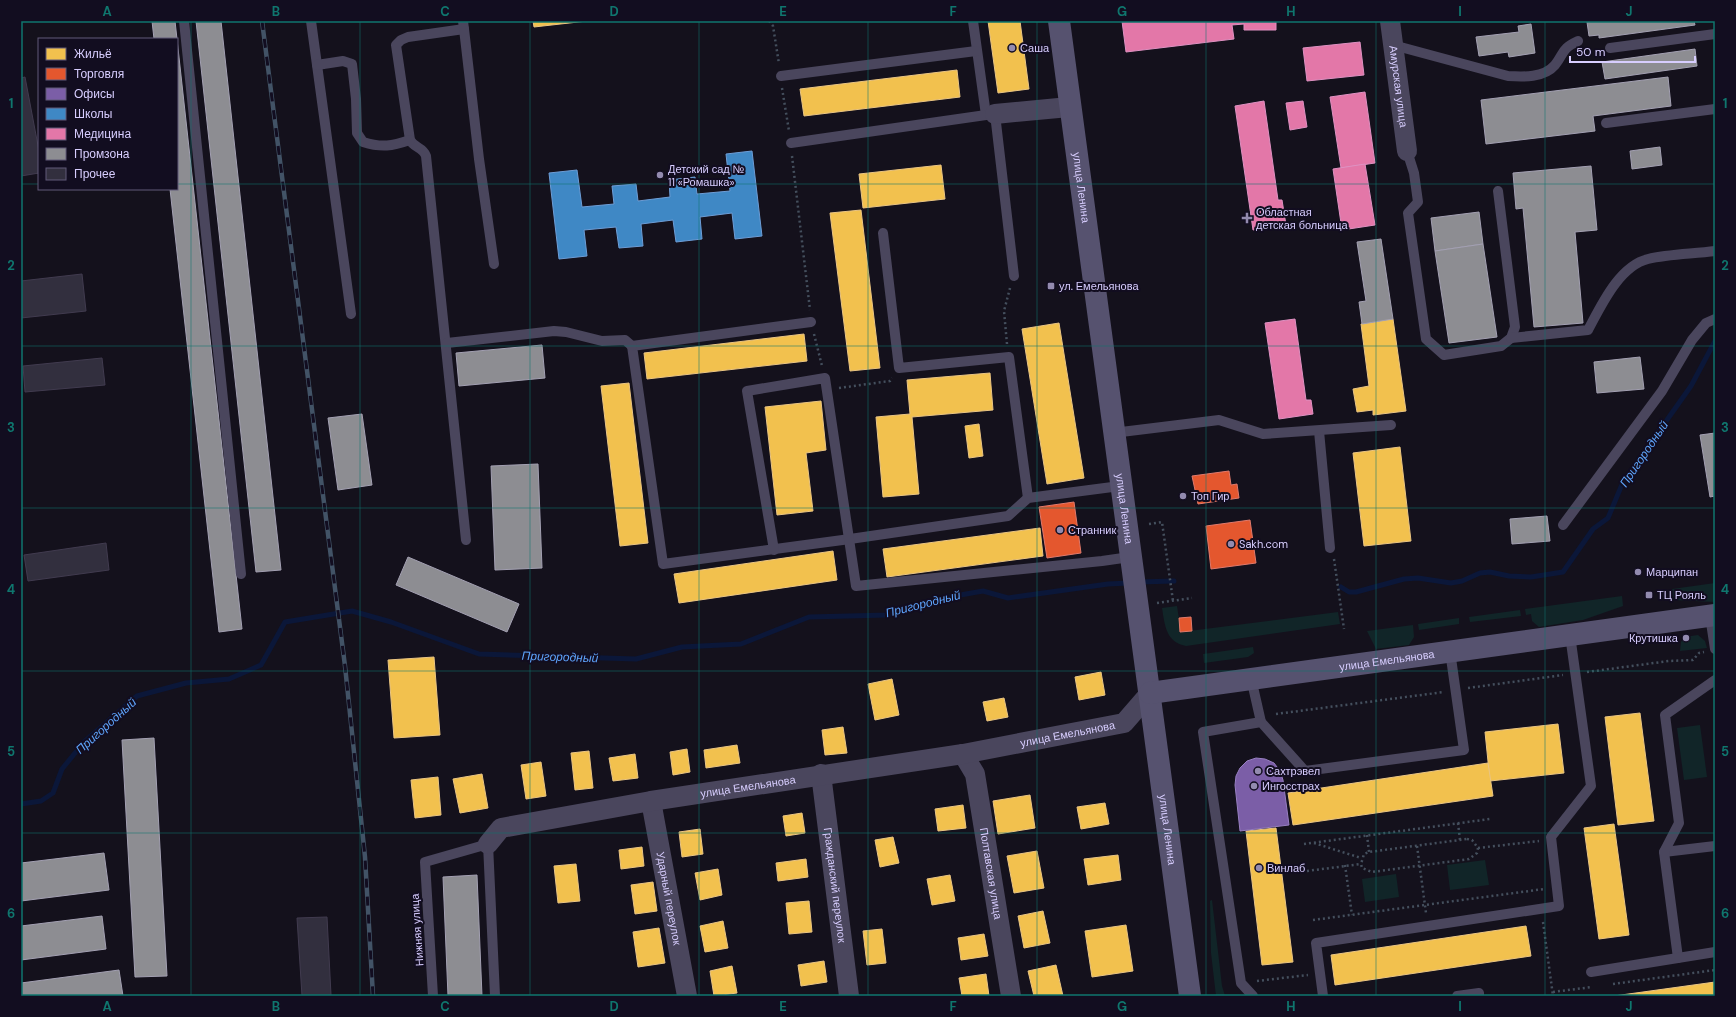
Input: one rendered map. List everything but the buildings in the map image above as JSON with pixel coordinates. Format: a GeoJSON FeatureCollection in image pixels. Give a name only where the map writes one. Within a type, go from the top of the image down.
{"type":"FeatureCollection","features":[{"type":"Feature","properties":{"kind":"main road","name":"улица Ленина"},"geometry":{"type":"LineString","coordinates":[[1058,21],[1135,599],[1150,693],[1190,996]]}},
{"type":"Feature","properties":{"kind":"main road","name":"улица Емельянова"},"geometry":{"type":"LineString","coordinates":[[1150,693],[1713,615]]}},
{"type":"Feature","properties":{"kind":"street","name":"Амурская улица"},"geometry":{"type":"LineString","coordinates":[[1390,21],[1407,151]]}},
{"type":"Feature","properties":{"kind":"street"},"geometry":{"type":"LineString","coordinates":[[990,115],[1069,107]]}},
{"type":"Feature","properties":{"kind":"street","name":"улица Емельянова"},"geometry":{"type":"LineString","coordinates":[[488,844],[501,828],[651,801],[821,774],[962,754],[1124,723],[1150,693]]}},
{"type":"Feature","properties":{"kind":"street","name":"Полтавская улица"},"geometry":{"type":"LineString","coordinates":[[962,754],[975,774],[1011,996]]}},
{"type":"Feature","properties":{"kind":"street","name":"Гражданский переулок"},"geometry":{"type":"LineString","coordinates":[[821,774],[849,996]]}},
{"type":"Feature","properties":{"kind":"street","name":"Ударный переулок"},"geometry":{"type":"LineString","coordinates":[[651,801],[687,996]]}},
{"type":"Feature","properties":{"kind":"lane"},"geometry":{"type":"LineString","coordinates":[[184,21],[241,574]]}},
{"type":"Feature","properties":{"kind":"lane"},"geometry":{"type":"LineString","coordinates":[[311,21],[351,314]]}},
{"type":"Feature","properties":{"kind":"lane"},"geometry":{"type":"LineString","coordinates":[[973,21],[976,51],[990,115],[1014,276]]}},
{"type":"Feature","properties":{"kind":"lane"},"geometry":{"type":"LineString","coordinates":[[466,540],[447,343],[426,156],[422,149],[410,140],[396,45],[401,40],[408,37],[463,25],[479,159],[494,264]]}},
{"type":"Feature","properties":{"kind":"lane"},"geometry":{"type":"LineString","coordinates":[[1610,48],[1715,34]]}},
{"type":"Feature","properties":{"kind":"lane"},"geometry":{"type":"LineString","coordinates":[[1394,45],[1508,76],[1526,77],[1541,74],[1554,66],[1566,47],[1578,41]]}},
{"type":"Feature","properties":{"kind":"lane"},"geometry":{"type":"LineString","coordinates":[[781,76],[976,51]]}},
{"type":"Feature","properties":{"kind":"lane"},"geometry":{"type":"LineString","coordinates":[[318,65],[343,61],[352,64],[356,99],[357,133],[363,142],[373,146],[391,147],[410,140]]}},
{"type":"Feature","properties":{"kind":"lane"},"geometry":{"type":"LineString","coordinates":[[1606,123],[1715,109]]}},
{"type":"Feature","properties":{"kind":"lane"},"geometry":{"type":"LineString","coordinates":[[790,142],[990,115]]}},
{"type":"Feature","properties":{"kind":"lane"},"geometry":{"type":"LineString","coordinates":[[1407,151],[1414,173],[1418,202],[1408,213],[1426,339],[1444,355],[1501,346],[1511,338],[1515,327],[1498,191]]}},
{"type":"Feature","properties":{"kind":"lane"},"geometry":{"type":"LineString","coordinates":[[882,233],[898,368],[1009,357],[1028,498]]}},
{"type":"Feature","properties":{"kind":"lane"},"geometry":{"type":"LineString","coordinates":[[1511,338],[1588,330],[1608,293],[1623,273],[1646,259],[1715,251]]}},
{"type":"Feature","properties":{"kind":"lane"},"geometry":{"type":"LineString","coordinates":[[1563,525],[1662,391],[1692,340],[1706,323],[1715,319]]}},
{"type":"Feature","properties":{"kind":"lane"},"geometry":{"type":"LineString","coordinates":[[632,346],[812,322]]}},
{"type":"Feature","properties":{"kind":"lane"},"geometry":{"type":"LineString","coordinates":[[447,343],[554,331],[574,333],[602,341],[625,340],[632,346],[663,564],[850,540],[1008,516],[1028,498],[1120,486]]}},
{"type":"Feature","properties":{"kind":"lane"},"geometry":{"type":"LineString","coordinates":[[774,550],[747,391],[825,378],[856,586],[1131,563]]}},
{"type":"Feature","properties":{"kind":"lane"},"geometry":{"type":"LineString","coordinates":[[1113,433],[1219,420],[1263,434],[1391,425]]}},
{"type":"Feature","properties":{"kind":"lane"},"geometry":{"type":"LineString","coordinates":[[1319,431],[1330,548]]}},
{"type":"Feature","properties":{"kind":"lane"},"geometry":{"type":"LineString","coordinates":[[1712,650],[1713,615]]}},
{"type":"Feature","properties":{"kind":"lane"},"geometry":{"type":"LineString","coordinates":[[1323,996],[1316,943],[1559,906],[1551,837],[1591,786],[1570,635]]}},
{"type":"Feature","properties":{"kind":"lane"},"geometry":{"type":"LineString","coordinates":[[1251,678],[1261,722],[1305,771],[1464,750],[1450,651]]}},
{"type":"Feature","properties":{"kind":"lane"},"geometry":{"type":"LineString","coordinates":[[1678,958],[1664,852],[1679,823],[1665,715],[1715,680]]}},
{"type":"Feature","properties":{"kind":"lane"},"geometry":{"type":"LineString","coordinates":[[1252,996],[1241,983],[1203,732],[1261,722]]}},
{"type":"Feature","properties":{"kind":"lane"},"geometry":{"type":"LineString","coordinates":[[488,844],[495,996]]}},
{"type":"Feature","properties":{"kind":"lane","name":"Нижняя улица"},"geometry":{"type":"LineString","coordinates":[[433,996],[425,862],[488,844]]}},
{"type":"Feature","properties":{"kind":"lane"},"geometry":{"type":"LineString","coordinates":[[1664,852],[1715,846]]}},
{"type":"Feature","properties":{"kind":"lane"},"geometry":{"type":"LineString","coordinates":[[1591,972],[1715,952]]}},
{"type":"Feature","properties":{"kind":"lane"},"geometry":{"type":"LineString","coordinates":[[1457,996],[1479,993],[1480,996]]}},
{"type":"Feature","properties":{"kind":"path"},"geometry":{"type":"LineString","coordinates":[[769,21],[773,26],[781,76],[812,322],[825,378]]}},
{"type":"Feature","properties":{"kind":"path"},"geometry":{"type":"LineString","coordinates":[[1009,357],[1004,310],[1014,276]]}},
{"type":"Feature","properties":{"kind":"path"},"geometry":{"type":"LineString","coordinates":[[827,390],[890,382],[898,368]]}},
{"type":"Feature","properties":{"kind":"path"},"geometry":{"type":"LineString","coordinates":[[1149,524],[1162,522],[1173,601]]}},
{"type":"Feature","properties":{"kind":"path"},"geometry":{"type":"LineString","coordinates":[[1330,548],[1334,560],[1344,629]]}},
{"type":"Feature","properties":{"kind":"path"},"geometry":{"type":"LineString","coordinates":[[1157,603],[1192,598]]}},
{"type":"Feature","properties":{"kind":"path"},"geometry":{"type":"LineString","coordinates":[[1276,714],[1669,661],[1693,660],[1699,653],[1712,650]]}},
{"type":"Feature","properties":{"kind":"path"},"geometry":{"type":"LineString","coordinates":[[1304,844],[1490,819]]}},
{"type":"Feature","properties":{"kind":"path"},"geometry":{"type":"LineString","coordinates":[[1458,823],[1460,840]]}},
{"type":"Feature","properties":{"kind":"path"},"geometry":{"type":"LineString","coordinates":[[1367,835],[1369,852]]}},
{"type":"Feature","properties":{"kind":"path"},"geometry":{"type":"LineString","coordinates":[[1460,840],[1472,840],[1478,848],[1477,853],[1470,859],[1372,872],[1362,868],[1360,864],[1361,858],[1364,854],[1369,852],[1460,840]]}},
{"type":"Feature","properties":{"kind":"path"},"geometry":{"type":"LineString","coordinates":[[1478,848],[1552,840]]}},
{"type":"Feature","properties":{"kind":"path"},"geometry":{"type":"LineString","coordinates":[[1313,843],[1361,858]]}},
{"type":"Feature","properties":{"kind":"path"},"geometry":{"type":"LineString","coordinates":[[1417,846],[1427,925]]}},
{"type":"Feature","properties":{"kind":"path"},"geometry":{"type":"LineString","coordinates":[[1307,871],[1360,864]]}},
{"type":"Feature","properties":{"kind":"path"},"geometry":{"type":"LineString","coordinates":[[1345,866],[1352,915]]}},
{"type":"Feature","properties":{"kind":"path"},"geometry":{"type":"LineString","coordinates":[[1313,920],[1557,887]]}},
{"type":"Feature","properties":{"kind":"path"},"geometry":{"type":"LineString","coordinates":[[1540,908],[1554,996]]}},
{"type":"Feature","properties":{"kind":"path"},"geometry":{"type":"LineString","coordinates":[[1608,984],[1715,970]]}},
{"type":"Feature","properties":{"kind":"path"},"geometry":{"type":"LineString","coordinates":[[1241,983],[1320,973]]}},
{"type":"Feature","properties":{"kind":"path"},"geometry":{"type":"LineString","coordinates":[[1553,992],[1595,986]]}},
{"type":"Feature","properties":{"kind":"green space"},"geometry":{"type":"Polygon","coordinates":[[[1715,583],[1715,602],[1673,600],[1672,589],[1715,583]]]}},
{"type":"Feature","properties":{"kind":"green space"},"geometry":{"type":"Polygon","coordinates":[[[1622,596],[1623,606],[1583,620],[1539,627],[1532,621],[1531,614],[1526,615],[1525,609],[1622,596]]]}},
{"type":"Feature","properties":{"kind":"green space"},"geometry":{"type":"Polygon","coordinates":[[[1177,606],[1181,632],[1338,612],[1340,624],[1186,646],[1179,644],[1170,637],[1164,621],[1162,608],[1177,606]]]}},
{"type":"Feature","properties":{"kind":"green space"},"geometry":{"type":"Polygon","coordinates":[[[1520,610],[1521,616],[1470,622],[1469,617],[1520,610]]]}},
{"type":"Feature","properties":{"kind":"green space"},"geometry":{"type":"Polygon","coordinates":[[[1459,618],[1459,624],[1419,630],[1418,624],[1459,618]]]}},
{"type":"Feature","properties":{"kind":"green space"},"geometry":{"type":"Polygon","coordinates":[[[1413,625],[1414,637],[1409,645],[1376,649],[1367,631],[1413,625]]]}},
{"type":"Feature","properties":{"kind":"green space"},"geometry":{"type":"Polygon","coordinates":[[[1698,635],[1705,641],[1707,648],[1680,651],[1681,642],[1684,637],[1698,635]]]}},
{"type":"Feature","properties":{"kind":"green space"},"geometry":{"type":"Polygon","coordinates":[[[1253,647],[1254,653],[1248,657],[1204,663],[1203,654],[1253,647]]]}},
{"type":"Feature","properties":{"kind":"green space"},"geometry":{"type":"Polygon","coordinates":[[[1700,725],[1707,777],[1684,780],[1677,728],[1700,725]]]}},
{"type":"Feature","properties":{"kind":"green space"},"geometry":{"type":"Polygon","coordinates":[[[1485,860],[1489,885],[1450,890],[1447,865],[1485,860]]]}},
{"type":"Feature","properties":{"kind":"green space"},"geometry":{"type":"Polygon","coordinates":[[[1396,874],[1399,897],[1365,902],[1362,879],[1396,874]]]}},
{"type":"Feature","properties":{"kind":"green space"},"geometry":{"type":"Polygon","coordinates":[[[1212,900],[1222,986],[1225,996],[1216,996],[1211,953],[1210,901],[1212,900]]]}},
{"type":"Feature","properties":{"kind":"waterway","name":"Пригородный"},"geometry":{"type":"LineString","coordinates":[[1341,587],[1349,592],[1356,592],[1404,579],[1418,578],[1451,583],[1462,581],[1480,573],[1490,572],[1509,576],[1531,577],[1563,572],[1593,529],[1608,518],[1623,482],[1691,386],[1715,341]]}},
{"type":"Feature","properties":{"kind":"waterway","name":"Пригородный"},"geometry":{"type":"LineString","coordinates":[[1139,582],[1174,581]]}},
{"type":"Feature","properties":{"kind":"waterway","name":"Пригородный"},"geometry":{"type":"LineString","coordinates":[[21,804],[41,801],[53,793],[62,769],[84,742],[137,696],[186,683],[229,679],[261,665],[285,622],[352,611],[391,622],[479,654],[636,659],[682,647],[741,644],[809,617],[888,615],[932,600],[983,591],[1008,598],[1108,584],[1129,583]]}},
{"type":"Feature","properties":{"kind":"railway"},"geometry":{"type":"LineString","coordinates":[[262,21],[345,666],[365,857],[373,996]]}},
{"type":"Feature","properties":{"kind":"place","name":"Саша"},"geometry":{"type":"Point","coordinates":[1012,48]}},
{"type":"Feature","properties":{"kind":"place","name":"Детский сад № 11 «Ромашка»"},"geometry":{"type":"Point","coordinates":[660,175]}},
{"type":"Feature","properties":{"kind":"place","name":"Областная детская больница"},"geometry":{"type":"Point","coordinates":[1247,218]}},
{"type":"Feature","properties":{"kind":"place","name":"ул. Емельянова"},"geometry":{"type":"Point","coordinates":[1051,286]}},
{"type":"Feature","properties":{"kind":"place","name":"Топ Гир"},"geometry":{"type":"Point","coordinates":[1183,496]}},
{"type":"Feature","properties":{"kind":"place","name":"Странник"},"geometry":{"type":"Point","coordinates":[1060,530]}},
{"type":"Feature","properties":{"kind":"place","name":"Sakh.com"},"geometry":{"type":"Point","coordinates":[1231,544]}},
{"type":"Feature","properties":{"kind":"place","name":"Марципан"},"geometry":{"type":"Point","coordinates":[1638,572]}},
{"type":"Feature","properties":{"kind":"place","name":"ТЦ Рояль"},"geometry":{"type":"Point","coordinates":[1649,595]}},
{"type":"Feature","properties":{"kind":"place","name":"Крутишка"},"geometry":{"type":"Point","coordinates":[1686,638]}},
{"type":"Feature","properties":{"kind":"place","name":"Сахтрэвел"},"geometry":{"type":"Point","coordinates":[1258,771]}},
{"type":"Feature","properties":{"kind":"place","name":"Ингосстрах"},"geometry":{"type":"Point","coordinates":[1254,786]}},
{"type":"Feature","properties":{"kind":"place","name":"Винлаб"},"geometry":{"type":"Point","coordinates":[1259,868]}}]}
